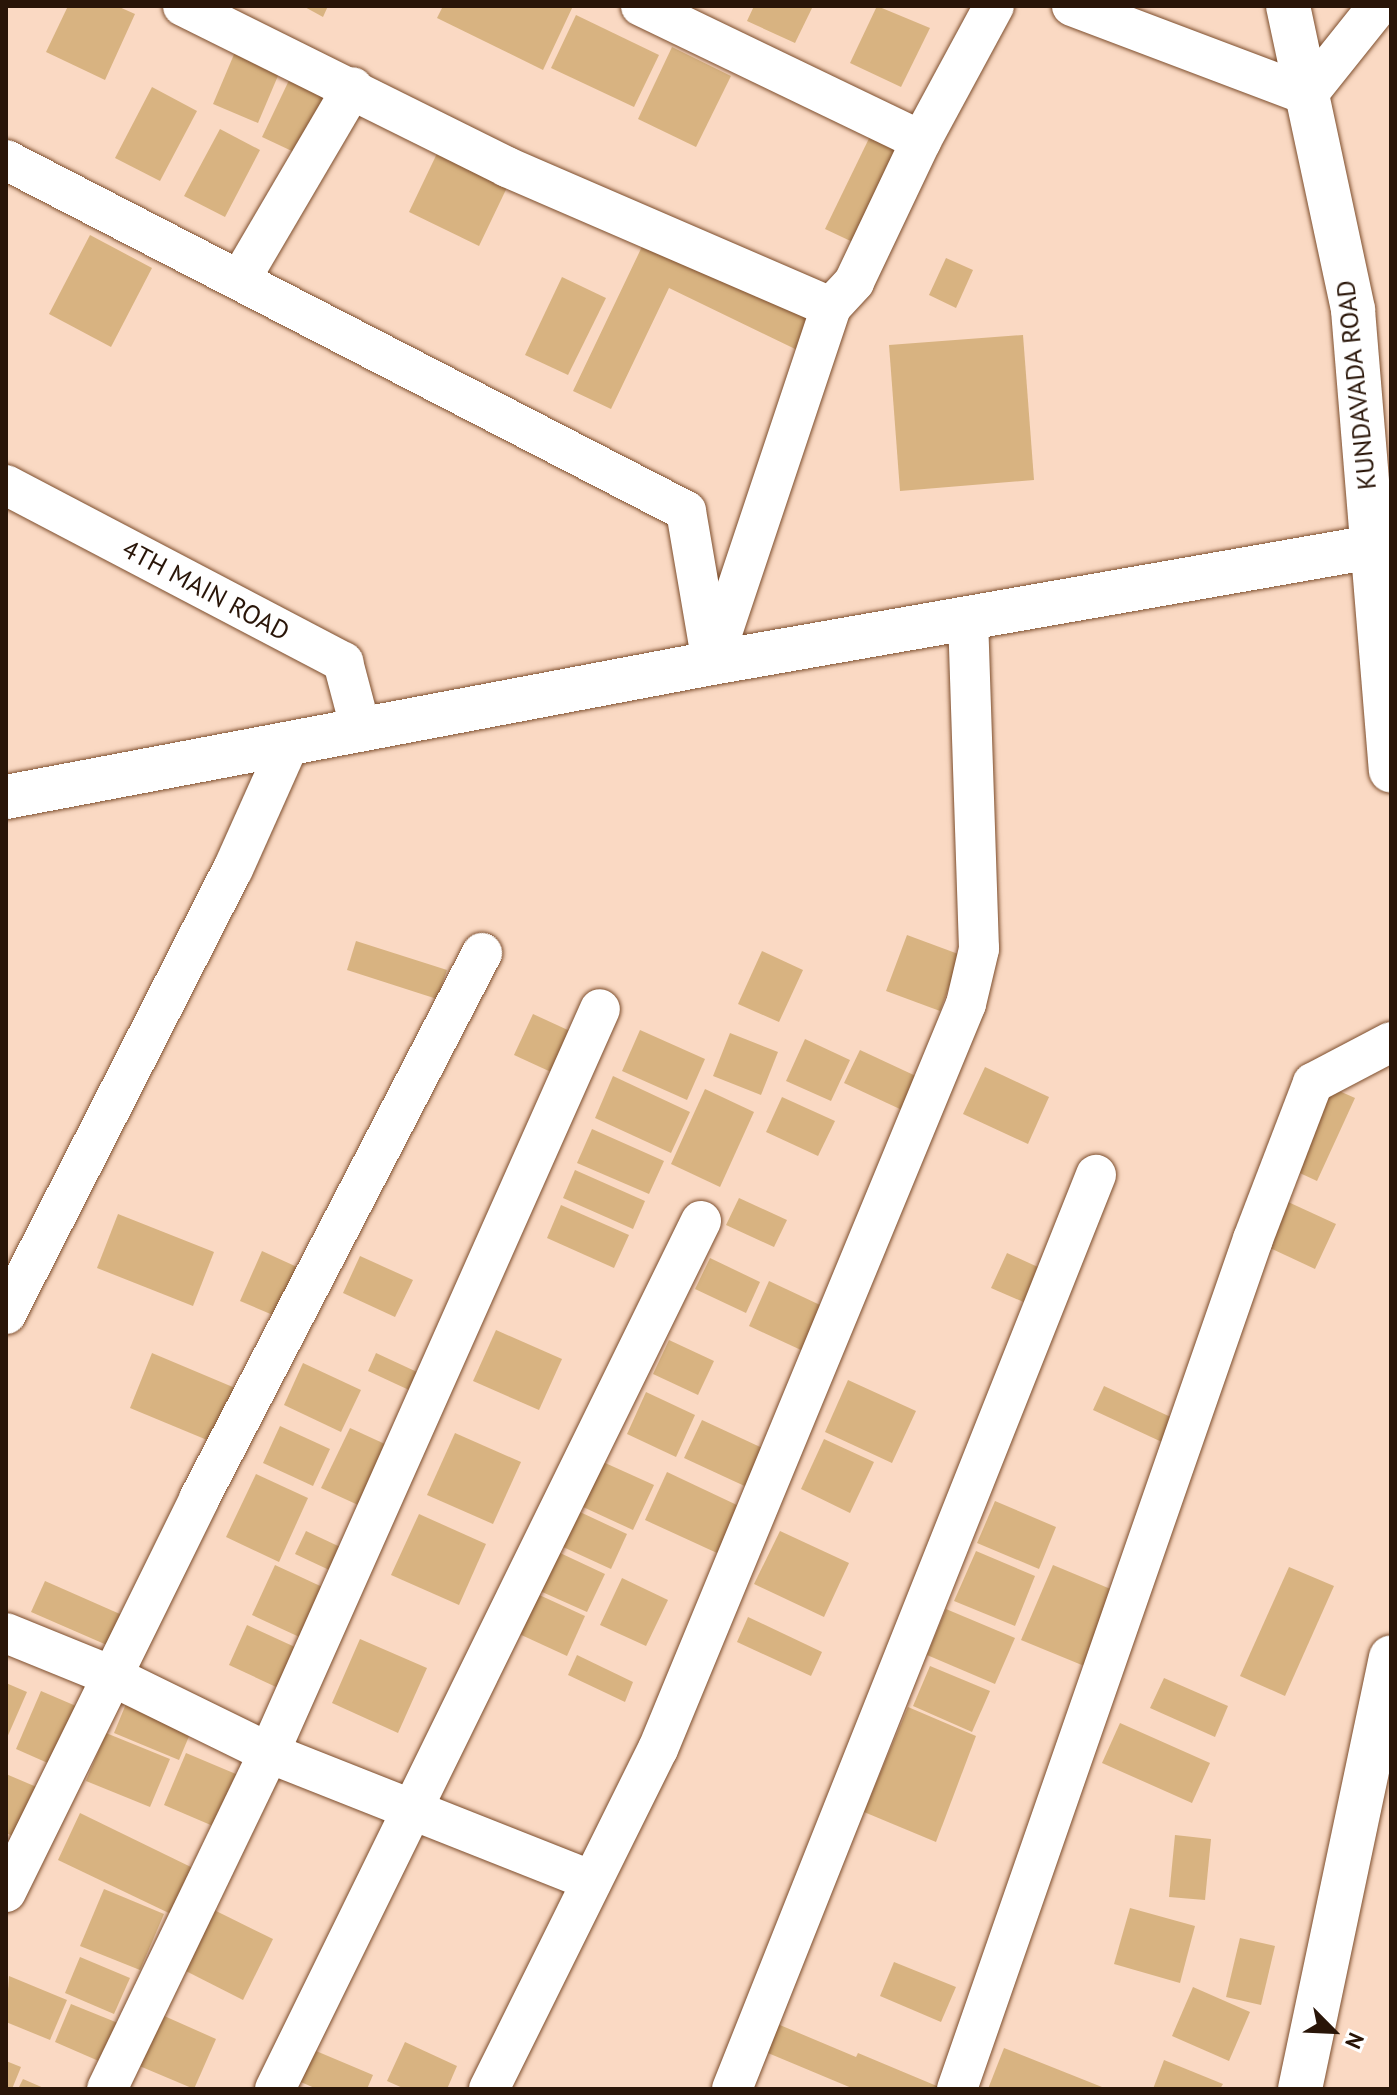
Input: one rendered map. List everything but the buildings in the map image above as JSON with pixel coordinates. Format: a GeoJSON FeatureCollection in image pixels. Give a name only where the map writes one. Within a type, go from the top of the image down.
{"type":"FeatureCollection","features":[{"type":"Feature","properties":{"kind":"street"},"geometry":{"type":"LineString","coordinates":[[183,6],[353,87],[507,167],[831,307]]}},
{"type":"Feature","properties":{"kind":"street"},"geometry":{"type":"LineString","coordinates":[[641,6],[921,141]]}},
{"type":"Feature","properties":{"kind":"street"},"geometry":{"type":"LineString","coordinates":[[712,663],[831,307],[854,282],[921,141],[994,6]]}},
{"type":"Feature","properties":{"kind":"street"},"geometry":{"type":"LineString","coordinates":[[1072,6],[1307,95],[1378,6]]}},
{"type":"Feature","properties":{"kind":"street","name":"KUNDAVADA ROAD"},"geometry":{"type":"LineString","coordinates":[[1288,6],[1353,310],[1378,462],[1372,547],[1391,770]]}},
{"type":"Feature","properties":{"kind":"street"},"geometry":{"type":"LineString","coordinates":[[241,278],[353,87]]}},
{"type":"Feature","properties":{"kind":"street"},"geometry":{"type":"LineString","coordinates":[[6,160],[241,278],[686,511],[712,663]]}},
{"type":"Feature","properties":{"kind":"street","name":"4TH MAIN ROAD"},"geometry":{"type":"LineString","coordinates":[[6,485],[343,662],[361,730]]}},
{"type":"Feature","properties":{"kind":"street"},"geometry":{"type":"LineString","coordinates":[[6,797],[712,663],[1372,547]]}},
{"type":"Feature","properties":{"kind":"street"},"geometry":{"type":"LineString","coordinates":[[489,2089],[658,1749],[966,1004],[979,949],[968,618]]}},
{"type":"Feature","properties":{"kind":"street"},"geometry":{"type":"LineString","coordinates":[[6,1314],[233,869],[289,744]]}},
{"type":"Feature","properties":{"kind":"street"},"geometry":{"type":"LineString","coordinates":[[6,1892],[112,1676],[482,953]]}},
{"type":"Feature","properties":{"kind":"street"},"geometry":{"type":"LineString","coordinates":[[107,2089],[269,1753],[600,1009]]}},
{"type":"Feature","properties":{"kind":"street"},"geometry":{"type":"LineString","coordinates":[[957,2089],[1253,1239],[1313,1083],[1391,1042]]}},
{"type":"Feature","properties":{"kind":"street"},"geometry":{"type":"LineString","coordinates":[[732,2089],[1096,1175]]}},
{"type":"Feature","properties":{"kind":"street"},"geometry":{"type":"LineString","coordinates":[[275,2089],[701,1221]]}},
{"type":"Feature","properties":{"kind":"street"},"geometry":{"type":"LineString","coordinates":[[6,1633],[112,1676],[269,1753],[413,1806],[592,1881]]}},
{"type":"Feature","properties":{"kind":"street"},"geometry":{"type":"LineString","coordinates":[[1300,2089],[1391,1657]]}}]}
